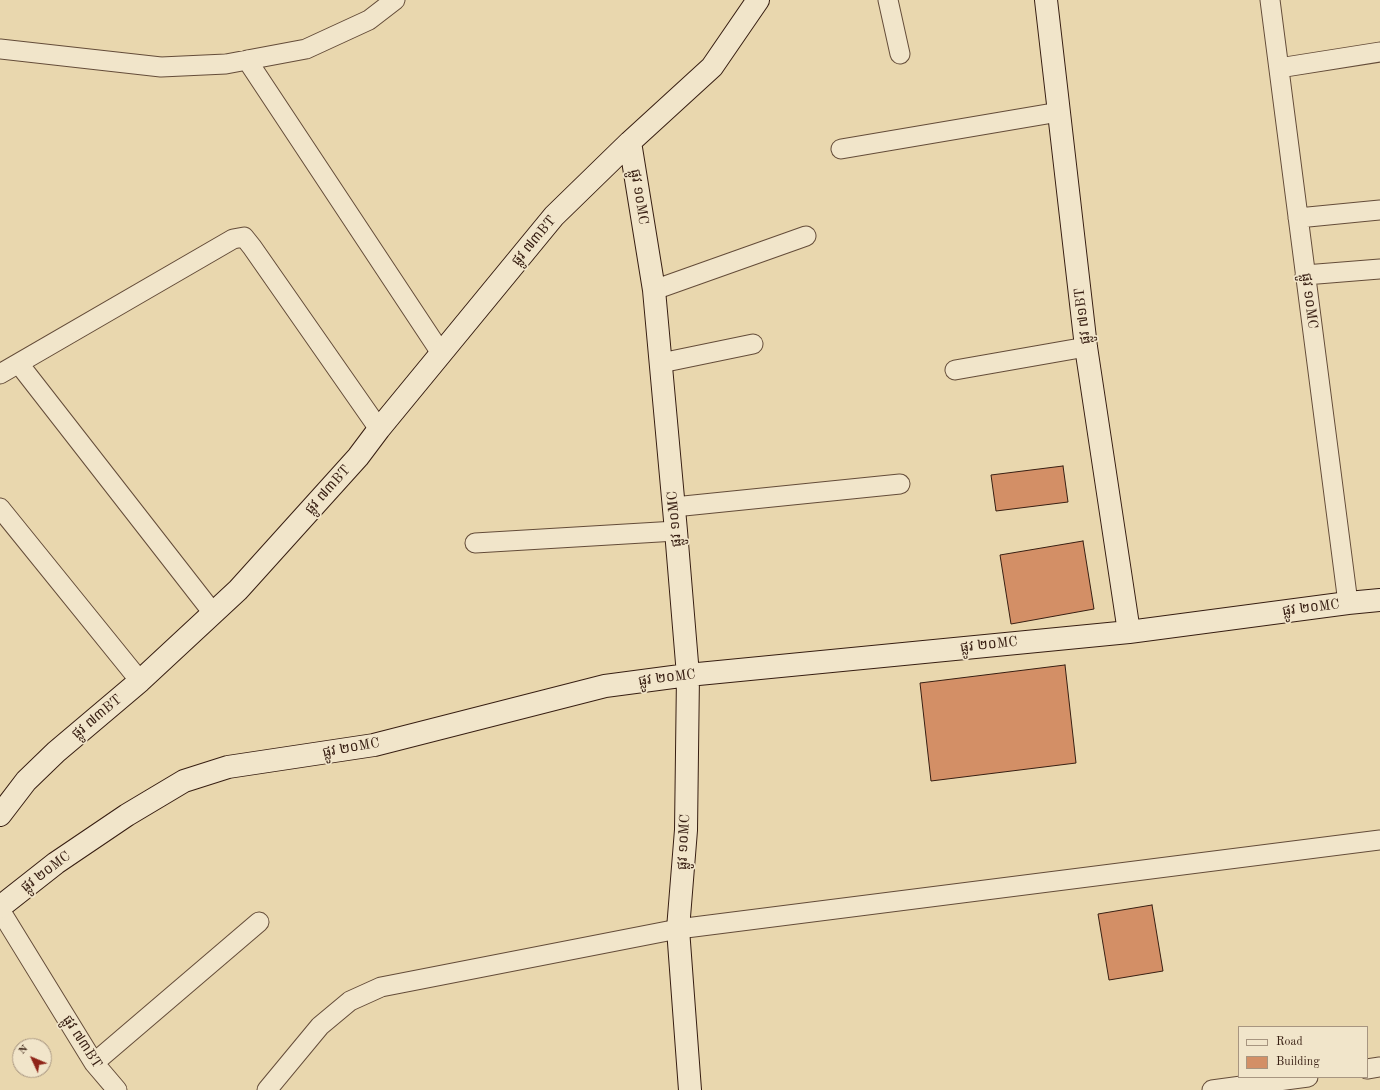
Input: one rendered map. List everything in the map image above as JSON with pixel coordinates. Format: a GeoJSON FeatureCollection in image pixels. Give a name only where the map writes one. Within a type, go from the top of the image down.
{"type":"FeatureCollection","features":[{"type":"Feature","properties":{"kind":"street"},"geometry":{"type":"LineString","coordinates":[[0,49],[161,67],[226,64],[306,49],[369,20],[395,0]]}},
{"type":"Feature","properties":{"kind":"street"},"geometry":{"type":"LineString","coordinates":[[630,142],[712,67],[758,0]]}},
{"type":"Feature","properties":{"kind":"street"},"geometry":{"type":"LineString","coordinates":[[888,0],[900,54]]}},
{"type":"Feature","properties":{"kind":"street","name":"ផ្លូវ ៧១BT"},"geometry":{"type":"LineString","coordinates":[[1046,0],[1086,347],[1129,632]]}},
{"type":"Feature","properties":{"kind":"street","name":"ផ្លូវ ១០MC"},"geometry":{"type":"LineString","coordinates":[[1270,0],[1348,603]]}},
{"type":"Feature","properties":{"kind":"street"},"geometry":{"type":"LineString","coordinates":[[1279,68],[1380,52]]}},
{"type":"Feature","properties":{"kind":"street"},"geometry":{"type":"LineString","coordinates":[[247,60],[441,353]]}},
{"type":"Feature","properties":{"kind":"street"},"geometry":{"type":"LineString","coordinates":[[841,149],[1059,112]]}},
{"type":"Feature","properties":{"kind":"street","name":"ផ្លូវ ១០MC"},"geometry":{"type":"LineString","coordinates":[[630,142],[654,290],[688,675],[686,830],[678,929],[690,1090]]}},
{"type":"Feature","properties":{"kind":"street","name":"ផ្លូវ ៧៣BT"},"geometry":{"type":"LineString","coordinates":[[0,815],[26,780],[56,752],[140,682],[238,590],[358,457],[379,429],[554,216],[630,142]]}},
{"type":"Feature","properties":{"kind":"street"},"geometry":{"type":"LineString","coordinates":[[1298,218],[1380,210]]}},
{"type":"Feature","properties":{"kind":"street"},"geometry":{"type":"LineString","coordinates":[[654,290],[806,236]]}},
{"type":"Feature","properties":{"kind":"street"},"geometry":{"type":"LineString","coordinates":[[0,374],[233,239],[244,237],[379,429]]}},
{"type":"Feature","properties":{"kind":"street"},"geometry":{"type":"LineString","coordinates":[[1305,275],[1380,269]]}},
{"type":"Feature","properties":{"kind":"street"},"geometry":{"type":"LineString","coordinates":[[661,363],[753,344]]}},
{"type":"Feature","properties":{"kind":"street"},"geometry":{"type":"LineString","coordinates":[[955,370],[1086,347]]}},
{"type":"Feature","properties":{"kind":"street"},"geometry":{"type":"LineString","coordinates":[[19,364],[213,613]]}},
{"type":"Feature","properties":{"kind":"street"},"geometry":{"type":"LineString","coordinates":[[674,507],[900,484]]}},
{"type":"Feature","properties":{"kind":"street"},"geometry":{"type":"LineString","coordinates":[[0,508],[140,682]]}},
{"type":"Feature","properties":{"kind":"street"},"geometry":{"type":"LineString","coordinates":[[475,543],[676,531]]}},
{"type":"Feature","properties":{"kind":"street","name":"ផ្លូវ ២០MC"},"geometry":{"type":"LineString","coordinates":[[0,907],[56,863],[126,815],[184,781],[228,767],[374,745],[606,686],[688,675],[1129,632],[1380,600]]}},
{"type":"Feature","properties":{"kind":"street"},"geometry":{"type":"LineString","coordinates":[[267,1090],[320,1026],[350,1001],[381,987],[678,929],[1380,840]]}},
{"type":"Feature","properties":{"kind":"street","name":"ផ្លូវ ៧៣BT"},"geometry":{"type":"LineString","coordinates":[[0,910],[94,1062],[117,1090]]}},
{"type":"Feature","properties":{"kind":"street"},"geometry":{"type":"LineString","coordinates":[[94,1062],[244,937],[259,922]]}},
{"type":"Feature","properties":{"kind":"street"},"geometry":{"type":"LineString","coordinates":[[1368,1069],[1380,1067]]}},
{"type":"Feature","properties":{"kind":"street"},"geometry":{"type":"LineString","coordinates":[[1212,1090],[1301,1078]]}},
{"type":"Feature","properties":{"kind":"building"},"geometry":{"type":"Polygon","coordinates":[[[1063,466],[1068,502],[996,511],[991,475],[1063,466]]]}},
{"type":"Feature","properties":{"kind":"building"},"geometry":{"type":"Polygon","coordinates":[[[1083,541],[1094,609],[1011,624],[1000,555],[1083,541]]]}},
{"type":"Feature","properties":{"kind":"building"},"geometry":{"type":"Polygon","coordinates":[[[1065,665],[1076,763],[931,781],[920,683],[1065,665]]]}},
{"type":"Feature","properties":{"kind":"building"},"geometry":{"type":"Polygon","coordinates":[[[1152,905],[1163,971],[1109,980],[1098,914],[1152,905]]]}}]}
